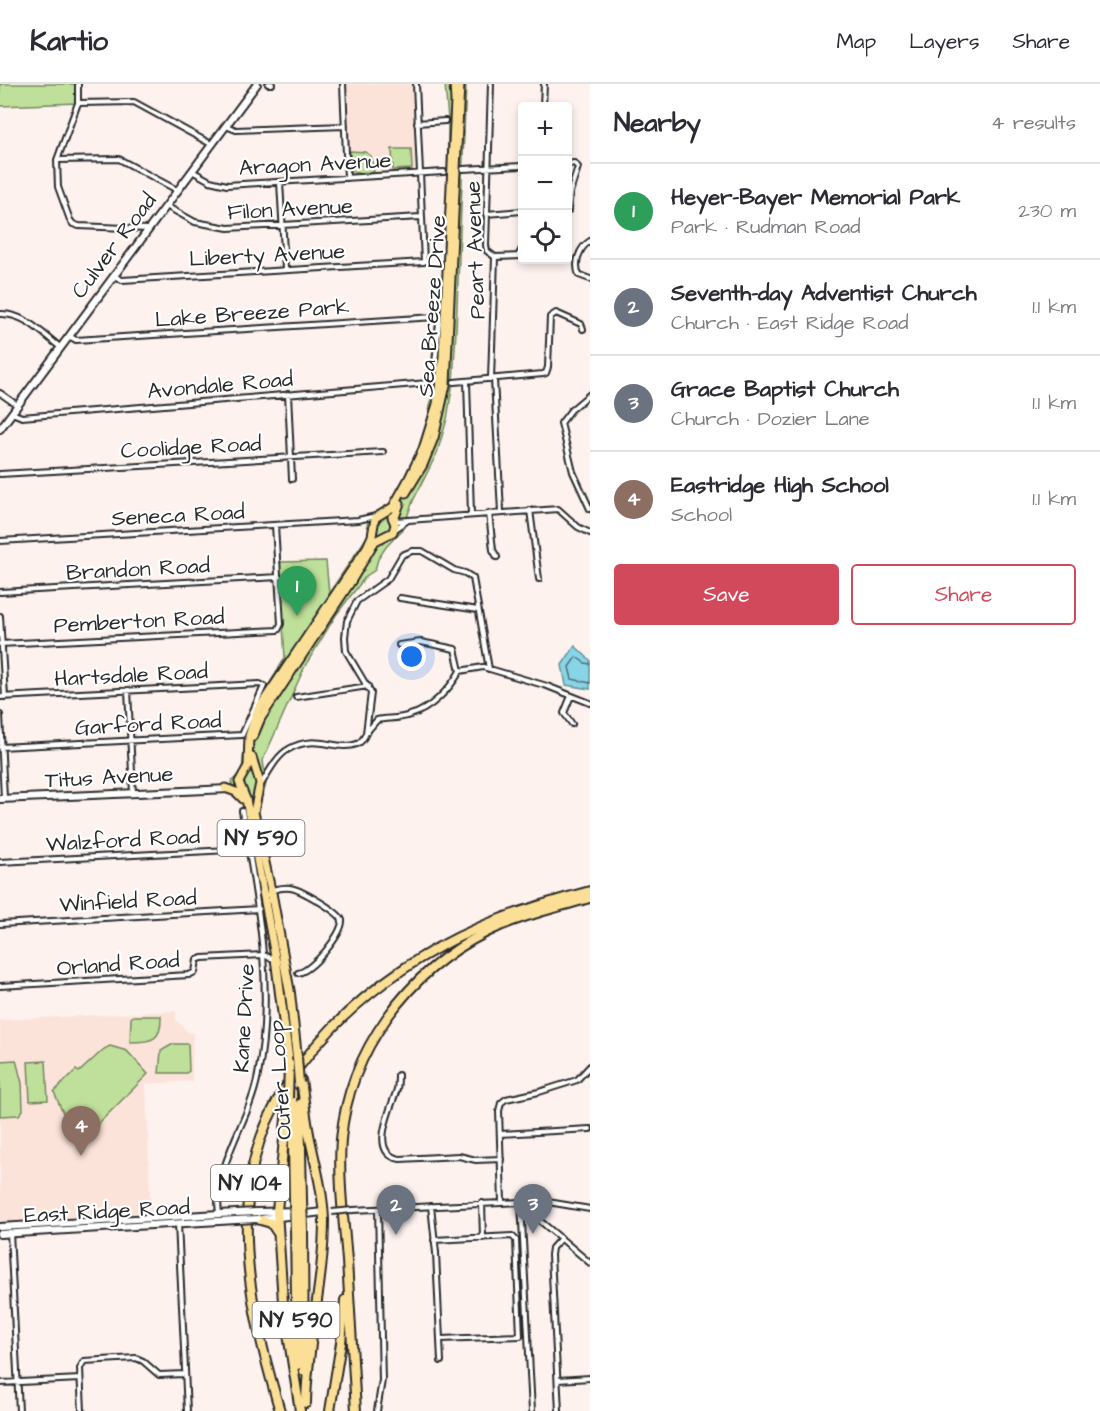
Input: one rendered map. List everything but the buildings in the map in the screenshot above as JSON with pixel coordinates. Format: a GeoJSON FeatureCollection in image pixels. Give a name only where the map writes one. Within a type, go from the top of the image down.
{"type":"FeatureCollection","features":[{"type":"Feature","properties":{"kind":"highway","name":"Outer Loop"},"geometry":{"type":"LineString","coordinates":[[271,890],[291,1000],[300,1082],[298,1199]]}},
{"type":"Feature","properties":{"kind":"highway","name":"NY 104"},"geometry":{"type":"LineString","coordinates":[[279,1411],[257,1327],[250,1281],[247,1235],[249,1189],[255,1156],[271,1113],[287,1084],[321,1042],[348,1014],[377,988],[414,962],[474,929],[523,910],[590,891]]}},
{"type":"Feature","properties":{"kind":"highway"},"geometry":{"type":"LineString","coordinates":[[356,1411],[340,1158],[346,1106],[362,1063],[388,1017],[417,981],[442,960],[488,931],[537,913],[590,898]]}},
{"type":"Feature","properties":{"kind":"highway","name":"Outer Loop"},"geometry":{"type":"LineString","coordinates":[[276,962],[289,1064],[298,1199],[306,1407]]}},
{"type":"Feature","properties":{"kind":"highway"},"geometry":{"type":"LineString","coordinates":[[300,1082],[309,1135],[328,1212],[309,1355],[306,1407]]}},
{"type":"Feature","properties":{"kind":"highway"},"geometry":{"type":"LineString","coordinates":[[290,1095],[277,1214],[283,1302],[300,1411]]}},
{"type":"Feature","properties":{"kind":"highway"},"geometry":{"type":"LineString","coordinates":[[258,1216],[272,1224],[278,1238]]}},
{"type":"Feature","properties":{"kind":"highway","name":"Outer Loop"},"geometry":{"type":"LineString","coordinates":[[299,1229],[297,1363],[300,1411]]}},
{"type":"Feature","properties":{"kind":"highway"},"geometry":{"type":"LineString","coordinates":[[330,1411],[344,1322],[346,1251]]}},
{"type":"Feature","properties":{"kind":"main road","name":"Culver Road"},"geometry":{"type":"LineString","coordinates":[[0,429],[257,84]]}},
{"type":"Feature","properties":{"kind":"main road","name":"Sea Breeze Drive"},"geometry":{"type":"LineString","coordinates":[[382,515],[393,507],[398,499],[423,449],[441,383],[454,84]]}},
{"type":"Feature","properties":{"kind":"main road","name":"Sea Breeze Drive"},"geometry":{"type":"LineString","coordinates":[[394,520],[400,501],[430,449],[445,396],[460,84]]}},
{"type":"Feature","properties":{"kind":"main road"},"geometry":{"type":"LineString","coordinates":[[389,515],[394,520],[394,530],[375,542],[259,722],[253,736],[252,749],[260,787],[251,794],[243,791],[239,784],[249,765],[249,736],[256,714],[367,547],[375,518],[389,515]]}},
{"type":"Feature","properties":{"kind":"main road"},"geometry":{"type":"LineString","coordinates":[[373,527],[382,536]]}},
{"type":"Feature","properties":{"kind":"main road"},"geometry":{"type":"LineString","coordinates":[[242,776],[249,772],[257,775]]}},
{"type":"Feature","properties":{"kind":"main road","name":"Titus Avenue"},"geometry":{"type":"LineString","coordinates":[[222,788],[231,785],[242,776]]}},
{"type":"Feature","properties":{"kind":"main road","name":"Outer Loop"},"geometry":{"type":"LineString","coordinates":[[260,787],[254,811],[271,890]]}},
{"type":"Feature","properties":{"kind":"main road"},"geometry":{"type":"LineString","coordinates":[[222,788],[238,794],[245,811]]}},
{"type":"Feature","properties":{"kind":"main road","name":"Titus Avenue"},"geometry":{"type":"LineString","coordinates":[[2,799],[222,788],[243,791]]}},
{"type":"Feature","properties":{"kind":"main road","name":"Outer Loop"},"geometry":{"type":"LineString","coordinates":[[243,791],[245,811],[276,962]]}},
{"type":"Feature","properties":{"kind":"main road","name":"East Ridge Road"},"geometry":{"type":"LineString","coordinates":[[0,1233],[10,1230],[328,1212]]}},
{"type":"Feature","properties":{"kind":"main road","name":"East Ridge Road"},"geometry":{"type":"LineString","coordinates":[[0,1227],[10,1230]]}},
{"type":"Feature","properties":{"kind":"street"},"geometry":{"type":"LineString","coordinates":[[78,84],[78,103],[57,160],[58,187],[73,224],[148,229]]}},
{"type":"Feature","properties":{"kind":"street"},"geometry":{"type":"LineString","coordinates":[[344,84],[347,178]]}},
{"type":"Feature","properties":{"kind":"street"},"geometry":{"type":"LineString","coordinates":[[416,84],[421,217]]}},
{"type":"Feature","properties":{"kind":"street","name":"Peart Avenue"},"geometry":{"type":"LineString","coordinates":[[491,84],[486,249],[495,257],[493,379],[501,512]]}},
{"type":"Feature","properties":{"kind":"street"},"geometry":{"type":"LineString","coordinates":[[543,102],[544,84]]}},
{"type":"Feature","properties":{"kind":"street"},"geometry":{"type":"LineString","coordinates":[[78,103],[134,102],[211,144]]}},
{"type":"Feature","properties":{"kind":"street"},"geometry":{"type":"LineString","coordinates":[[417,123],[445,121]]}},
{"type":"Feature","properties":{"kind":"street"},"geometry":{"type":"LineString","coordinates":[[226,126],[236,130],[345,126]]}},
{"type":"Feature","properties":{"kind":"street"},"geometry":{"type":"LineString","coordinates":[[57,160],[118,159],[177,190]]}},
{"type":"Feature","properties":{"kind":"street"},"geometry":{"type":"LineString","coordinates":[[572,163],[578,165],[572,186]]}},
{"type":"Feature","properties":{"kind":"street"},"geometry":{"type":"LineString","coordinates":[[464,169],[518,166]]}},
{"type":"Feature","properties":{"kind":"street","name":"Aragon Avenue"},"geometry":{"type":"LineString","coordinates":[[192,170],[210,181],[223,184],[444,172]]}},
{"type":"Feature","properties":{"kind":"street"},"geometry":{"type":"LineString","coordinates":[[280,182],[285,269]]}},
{"type":"Feature","properties":{"kind":"street","name":"Filon Avenue"},"geometry":{"type":"LineString","coordinates":[[166,206],[188,219],[210,227],[237,228],[421,217]]}},
{"type":"Feature","properties":{"kind":"street"},"geometry":{"type":"LineString","coordinates":[[486,214],[518,211]]}},
{"type":"Feature","properties":{"kind":"street","name":"Liberty Avenue"},"geometry":{"type":"LineString","coordinates":[[113,276],[122,280],[424,262],[421,217]]}},
{"type":"Feature","properties":{"kind":"street"},"geometry":{"type":"LineString","coordinates":[[590,241],[583,247],[576,269],[579,275],[590,279]]}},
{"type":"Feature","properties":{"kind":"street"},"geometry":{"type":"LineString","coordinates":[[495,257],[518,256]]}},
{"type":"Feature","properties":{"kind":"street"},"geometry":{"type":"LineString","coordinates":[[454,382],[546,373],[550,317],[556,313],[581,324],[583,329]]}},
{"type":"Feature","properties":{"kind":"street"},"geometry":{"type":"LineString","coordinates":[[0,314],[21,317],[60,347]]}},
{"type":"Feature","properties":{"kind":"street","name":"Lake Breeze Park"},"geometry":{"type":"LineString","coordinates":[[69,336],[76,340],[438,318],[434,375],[431,381]]}},
{"type":"Feature","properties":{"kind":"street","name":"Avondale Road"},"geometry":{"type":"LineString","coordinates":[[12,412],[18,417],[431,381]]}},
{"type":"Feature","properties":{"kind":"street"},"geometry":{"type":"LineString","coordinates":[[467,381],[471,514]]}},
{"type":"Feature","properties":{"kind":"street"},"geometry":{"type":"LineString","coordinates":[[0,393],[17,405]]}},
{"type":"Feature","properties":{"kind":"street"},"geometry":{"type":"LineString","coordinates":[[288,394],[292,479]]}},
{"type":"Feature","properties":{"kind":"street"},"geometry":{"type":"LineString","coordinates":[[590,394],[571,410],[561,423],[573,472],[590,509]]}},
{"type":"Feature","properties":{"kind":"street","name":"Coolidge Road"},"geometry":{"type":"LineString","coordinates":[[0,474],[383,452]]}},
{"type":"Feature","properties":{"kind":"street"},"geometry":{"type":"LineString","coordinates":[[394,520],[558,508],[578,527],[590,533]]}},
{"type":"Feature","properties":{"kind":"street"},"geometry":{"type":"LineString","coordinates":[[530,510],[538,579]]}},
{"type":"Feature","properties":{"kind":"street"},"geometry":{"type":"LineString","coordinates":[[489,513],[493,550],[497,557]]}},
{"type":"Feature","properties":{"kind":"street","name":"Seneca Road"},"geometry":{"type":"LineString","coordinates":[[0,541],[358,520],[382,515]]}},
{"type":"Feature","properties":{"kind":"street","name":"Seneca Road"},"geometry":{"type":"LineString","coordinates":[[358,520],[369,522],[373,527]]}},
{"type":"Feature","properties":{"kind":"street"},"geometry":{"type":"LineString","coordinates":[[394,530],[408,520]]}},
{"type":"Feature","properties":{"kind":"street"},"geometry":{"type":"LineString","coordinates":[[275,525],[279,578]]}},
{"type":"Feature","properties":{"kind":"street"},"geometry":{"type":"LineString","coordinates":[[366,734],[371,693],[346,651],[347,621],[357,601],[388,579],[402,555],[412,551],[422,551],[454,570],[473,578],[489,669]]}},
{"type":"Feature","properties":{"kind":"street","name":"Brandon Road"},"geometry":{"type":"LineString","coordinates":[[0,592],[279,578]]}},
{"type":"Feature","properties":{"kind":"street","name":"Pemberton Road"},"geometry":{"type":"LineString","coordinates":[[1,644],[279,629],[281,624],[279,578]]}},
{"type":"Feature","properties":{"kind":"street"},"geometry":{"type":"LineString","coordinates":[[399,598],[478,610]]}},
{"type":"Feature","properties":{"kind":"street"},"geometry":{"type":"LineString","coordinates":[[0,616],[3,697]]}},
{"type":"Feature","properties":{"kind":"street"},"geometry":{"type":"LineString","coordinates":[[260,787],[283,753],[299,744],[316,742],[354,745],[361,742],[377,720],[408,716],[424,708],[451,685],[460,671],[455,649],[421,642],[399,645]]}},
{"type":"Feature","properties":{"kind":"street"},"geometry":{"type":"LineString","coordinates":[[460,671],[483,667],[546,686],[590,703]]}},
{"type":"Feature","properties":{"kind":"street","name":"Hartsdale Road"},"geometry":{"type":"LineString","coordinates":[[3,697],[263,685]]}},
{"type":"Feature","properties":{"kind":"street","name":"Garford Road"},"geometry":{"type":"LineString","coordinates":[[1,747],[242,735],[264,689],[263,685]]}},
{"type":"Feature","properties":{"kind":"street"},"geometry":{"type":"LineString","coordinates":[[296,697],[368,686]]}},
{"type":"Feature","properties":{"kind":"street"},"geometry":{"type":"LineString","coordinates":[[128,690],[133,793]]}},
{"type":"Feature","properties":{"kind":"street"},"geometry":{"type":"LineString","coordinates":[[571,696],[564,713],[572,724]]}},
{"type":"Feature","properties":{"kind":"street"},"geometry":{"type":"LineString","coordinates":[[0,715],[2,799]]}},
{"type":"Feature","properties":{"kind":"street"},"geometry":{"type":"LineString","coordinates":[[257,775],[266,773],[274,766]]}},
{"type":"Feature","properties":{"kind":"street","name":"Kane Drive"},"geometry":{"type":"LineString","coordinates":[[219,1218],[219,1183],[253,1097],[261,1059],[264,1012],[263,955],[245,811]]}},
{"type":"Feature","properties":{"kind":"street","name":"Walzford Road"},"geometry":{"type":"LineString","coordinates":[[0,862],[248,849]]}},
{"type":"Feature","properties":{"kind":"street"},"geometry":{"type":"LineString","coordinates":[[271,890],[294,889],[335,911],[342,920],[340,932],[309,969],[298,973]]}},
{"type":"Feature","properties":{"kind":"street","name":"Winfield Road"},"geometry":{"type":"LineString","coordinates":[[0,924],[259,909]]}},
{"type":"Feature","properties":{"kind":"street"},"geometry":{"type":"LineString","coordinates":[[263,955],[270,952],[272,944]]}},
{"type":"Feature","properties":{"kind":"street"},"geometry":{"type":"LineString","coordinates":[[263,955],[273,958],[276,962]]}},
{"type":"Feature","properties":{"kind":"street","name":"Orland Road"},"geometry":{"type":"LineString","coordinates":[[0,986],[189,975],[195,972],[199,958],[263,955]]}},
{"type":"Feature","properties":{"kind":"street"},"geometry":{"type":"LineString","coordinates":[[502,1202],[500,1107],[506,1098],[539,1092],[577,1080],[590,1066]]}},
{"type":"Feature","properties":{"kind":"street"},"geometry":{"type":"LineString","coordinates":[[398,1075],[398,1087],[389,1109],[383,1140],[385,1150],[390,1156],[400,1159],[459,1156],[476,1160],[501,1159]]}},
{"type":"Feature","properties":{"kind":"street"},"geometry":{"type":"LineString","coordinates":[[500,1134],[590,1129]]}},
{"type":"Feature","properties":{"kind":"street","name":"East Ridge Road"},"geometry":{"type":"LineString","coordinates":[[328,1212],[502,1202],[554,1202],[590,1209]]}},
{"type":"Feature","properties":{"kind":"street"},"geometry":{"type":"LineString","coordinates":[[521,1202],[532,1411]]}},
{"type":"Feature","properties":{"kind":"street"},"geometry":{"type":"LineString","coordinates":[[532,1202],[539,1220],[590,1263]]}},
{"type":"Feature","properties":{"kind":"street"},"geometry":{"type":"LineString","coordinates":[[482,1203],[483,1238]]}},
{"type":"Feature","properties":{"kind":"street"},"geometry":{"type":"LineString","coordinates":[[431,1206],[441,1361]]}},
{"type":"Feature","properties":{"kind":"street"},"geometry":{"type":"LineString","coordinates":[[377,1411],[382,1380],[378,1209]]}},
{"type":"Feature","properties":{"kind":"street"},"geometry":{"type":"LineString","coordinates":[[177,1220],[187,1411]]}},
{"type":"Feature","properties":{"kind":"street"},"geometry":{"type":"LineString","coordinates":[[10,1230],[19,1411]]}},
{"type":"Feature","properties":{"kind":"street"},"geometry":{"type":"LineString","coordinates":[[434,1240],[512,1236],[516,1240],[520,1335],[441,1339]]}},
{"type":"Feature","properties":{"kind":"street"},"geometry":{"type":"LineString","coordinates":[[559,1411],[551,1255],[552,1248],[561,1238]]}},
{"type":"Feature","properties":{"kind":"street"},"geometry":{"type":"LineString","coordinates":[[82,1411],[81,1363],[88,1360],[136,1358],[159,1375],[185,1374]]}},
{"type":"Feature","properties":{"kind":"street"},"geometry":{"type":"LineString","coordinates":[[558,1380],[590,1378]]}},
{"type":"Feature","properties":{"kind":"street"},"geometry":{"type":"LineString","coordinates":[[0,1383],[80,1379]]}},
{"type":"Feature","properties":{"kind":"shaded area"},"geometry":{"type":"Polygon","coordinates":[[[347,84],[413,84],[416,167],[413,171],[352,175],[349,173],[347,84]]]}},
{"type":"Feature","properties":{"kind":"shaded area"},"geometry":{"type":"Polygon","coordinates":[[[176,1011],[176,1020],[189,1033],[193,1033],[192,1081],[146,1084],[151,1216],[0,1224],[0,1020],[176,1011]]]}},
{"type":"Feature","properties":{"kind":"green space"},"geometry":{"type":"Polygon","coordinates":[[[0,84],[78,84],[78,103],[0,106],[0,84]]]}},
{"type":"Feature","properties":{"kind":"green space"},"geometry":{"type":"Polygon","coordinates":[[[445,84],[466,84],[456,331],[453,382],[447,419],[437,453],[413,501],[402,530],[386,547],[378,559],[375,570],[366,576],[336,615],[305,666],[263,760],[266,784],[263,795],[249,798],[235,793],[231,782],[242,771],[246,730],[263,694],[285,658],[279,562],[326,561],[329,593],[369,534],[370,529],[367,526],[369,515],[384,509],[391,503],[414,458],[426,428],[431,397],[439,378],[447,204],[448,119],[445,84]]]}},
{"type":"Feature","properties":{"kind":"green space"},"geometry":{"type":"Polygon","coordinates":[[[392,149],[411,149],[412,169],[393,170],[392,149]]]}},
{"type":"Feature","properties":{"kind":"green space"},"geometry":{"type":"Polygon","coordinates":[[[350,151],[365,152],[371,156],[374,172],[354,173],[351,170],[350,151]]]}},
{"type":"Feature","properties":{"kind":"green space"},"geometry":{"type":"Polygon","coordinates":[[[133,1016],[161,1016],[160,1031],[149,1040],[130,1042],[133,1016]]]}},
{"type":"Feature","properties":{"kind":"green space"},"geometry":{"type":"Polygon","coordinates":[[[173,1044],[188,1044],[189,1071],[159,1073],[161,1051],[173,1044]]]}},
{"type":"Feature","properties":{"kind":"green space"},"geometry":{"type":"Polygon","coordinates":[[[110,1046],[127,1051],[148,1074],[88,1134],[68,1120],[54,1092],[76,1070],[79,1072],[110,1046]]]}},
{"type":"Feature","properties":{"kind":"green space"},"geometry":{"type":"Polygon","coordinates":[[[16,1060],[22,1083],[23,1110],[19,1115],[0,1116],[0,1061],[16,1060]]]}},
{"type":"Feature","properties":{"kind":"green space"},"geometry":{"type":"Polygon","coordinates":[[[46,1061],[48,1100],[30,1101],[28,1062],[46,1061]]]}},
{"type":"Feature","properties":{"kind":"water"},"geometry":{"type":"Polygon","coordinates":[[[575,646],[590,660],[590,689],[566,685],[562,665],[575,646]]]}},
{"type":"Feature","properties":{"kind":"place","name":"Heyer-Bayer Memorial Park"},"geometry":{"type":"Point","coordinates":[297,616]}},
{"type":"Feature","properties":{"kind":"place","name":"Eastridge High School"},"geometry":{"type":"Point","coordinates":[81,1156]}},
{"type":"Feature","properties":{"kind":"place","name":"Grace Baptist Church"},"geometry":{"type":"Point","coordinates":[533,1234]}},
{"type":"Feature","properties":{"kind":"place","name":"Seventh-day Adventist Church"},"geometry":{"type":"Point","coordinates":[396,1235]}}]}
